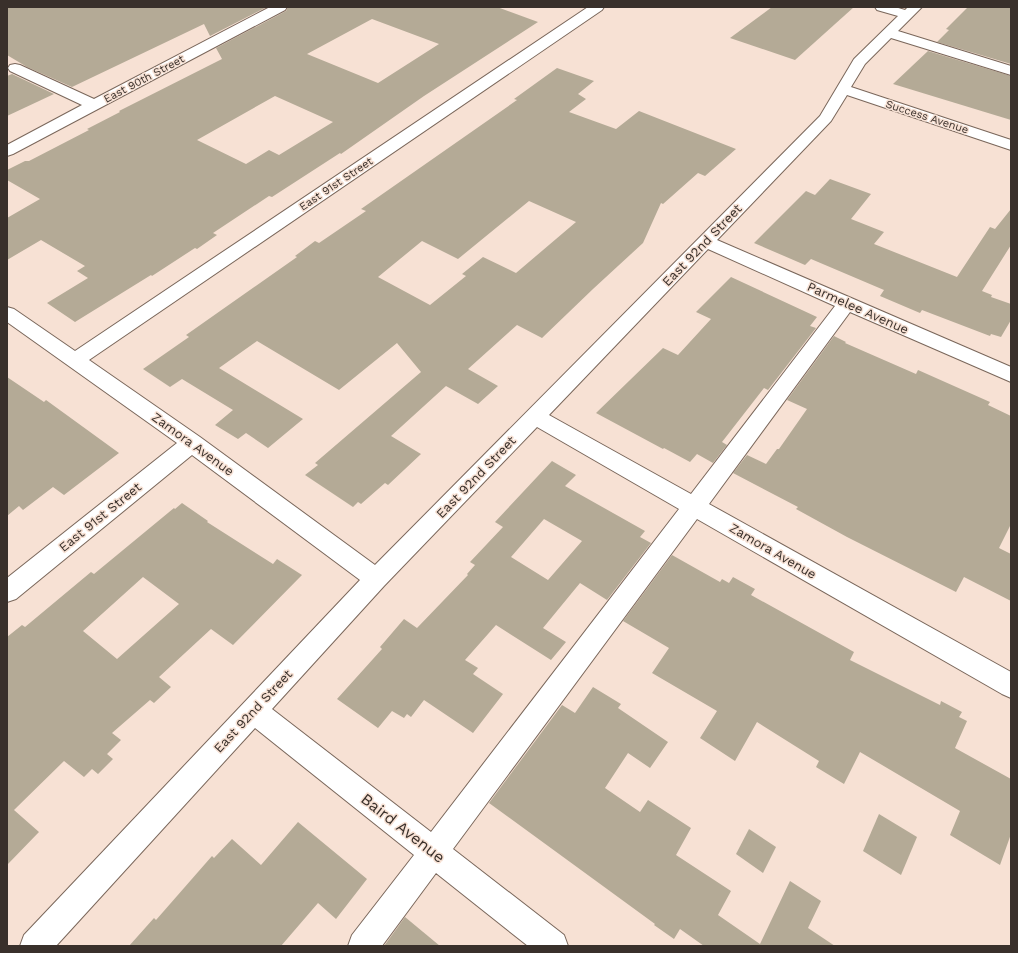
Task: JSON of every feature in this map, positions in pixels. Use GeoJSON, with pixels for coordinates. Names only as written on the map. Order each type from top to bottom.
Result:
{"type":"FeatureCollection","features":[{"type":"Feature","properties":{"kind":"street","name":"East 90th Street"},"geometry":{"type":"LineString","coordinates":[[7,151],[280,7]]}},
{"type":"Feature","properties":{"kind":"street","name":"East 91st Street"},"geometry":{"type":"LineString","coordinates":[[75,360],[597,7]]}},
{"type":"Feature","properties":{"kind":"street"},"geometry":{"type":"LineString","coordinates":[[882,7],[911,11]]}},
{"type":"Feature","properties":{"kind":"street","name":"East 92nd Street"},"geometry":{"type":"LineString","coordinates":[[35,946],[376,580],[826,118],[859,62],[911,11]]}},
{"type":"Feature","properties":{"kind":"street"},"geometry":{"type":"LineString","coordinates":[[886,35],[945,56]]}},
{"type":"Feature","properties":{"kind":"street"},"geometry":{"type":"LineString","coordinates":[[886,35],[1011,71]]}},
{"type":"Feature","properties":{"kind":"street"},"geometry":{"type":"LineString","coordinates":[[15,68],[94,105]]}},
{"type":"Feature","properties":{"kind":"street","name":"Success Avenue"},"geometry":{"type":"LineString","coordinates":[[842,89],[1011,145]]}},
{"type":"Feature","properties":{"kind":"street","name":"Parmelee Avenue"},"geometry":{"type":"LineString","coordinates":[[706,242],[1011,375]]}},
{"type":"Feature","properties":{"kind":"street"},"geometry":{"type":"LineString","coordinates":[[362,946],[847,303]]}},
{"type":"Feature","properties":{"kind":"street","name":"Zamora Avenue"},"geometry":{"type":"LineString","coordinates":[[7,313],[192,443],[376,580]]}},
{"type":"Feature","properties":{"kind":"street","name":"Zamora Avenue"},"geometry":{"type":"LineString","coordinates":[[535,416],[1011,686]]}},
{"type":"Feature","properties":{"kind":"street","name":"East 91st Street"},"geometry":{"type":"LineString","coordinates":[[7,592],[192,443]]}},
{"type":"Feature","properties":{"kind":"street","name":"Baird Avenue"},"geometry":{"type":"LineString","coordinates":[[254,711],[553,946]]}},
{"type":"Feature","properties":{"kind":"building"},"geometry":{"type":"Polygon","coordinates":[[[7,7],[267,7],[210,36],[204,24],[72,87],[27,67],[7,55],[7,7]]]}},
{"type":"Feature","properties":{"kind":"building"},"geometry":{"type":"Polygon","coordinates":[[[288,7],[497,7],[538,22],[424,96],[341,154],[340,153],[272,197],[269,196],[213,233],[217,235],[197,249],[195,248],[152,276],[151,275],[75,322],[47,303],[88,278],[77,271],[85,266],[41,240],[7,260],[7,218],[40,199],[7,180],[7,170],[25,161],[29,161],[89,130],[87,129],[120,112],[119,111],[222,59],[216,48],[286,11],[288,7]],[[372,19],[307,54],[378,83],[439,44],[372,19]],[[275,96],[197,140],[246,164],[269,150],[279,155],[333,122],[275,96]]]}},
{"type":"Feature","properties":{"kind":"building"},"geometry":{"type":"Polygon","coordinates":[[[772,7],[854,7],[795,60],[730,38],[772,7]]]}},
{"type":"Feature","properties":{"kind":"building"},"geometry":{"type":"Polygon","coordinates":[[[968,7],[1011,7],[1011,64],[937,42],[949,30],[946,29],[968,7]]]}},
{"type":"Feature","properties":{"kind":"building"},"geometry":{"type":"Polygon","coordinates":[[[928,51],[1011,76],[1011,120],[893,84],[928,51]]]}},
{"type":"Feature","properties":{"kind":"building"},"geometry":{"type":"Polygon","coordinates":[[[557,68],[594,81],[578,94],[586,99],[569,112],[616,129],[639,111],[736,149],[705,176],[698,173],[663,204],[661,203],[643,243],[542,338],[517,325],[468,369],[498,386],[478,404],[446,386],[391,436],[421,454],[388,485],[385,483],[361,504],[358,502],[353,507],[305,475],[318,465],[315,463],[421,372],[397,343],[339,390],[257,341],[219,368],[303,419],[268,448],[246,433],[238,439],[215,425],[233,410],[182,379],[170,387],[143,369],[189,337],[186,335],[297,257],[295,256],[315,241],[319,243],[366,211],[361,209],[517,100],[514,99],[557,68]],[[529,201],[458,259],[422,241],[378,277],[430,305],[466,276],[462,274],[483,257],[516,273],[576,222],[529,201]]]}},
{"type":"Feature","properties":{"kind":"building"},"geometry":{"type":"Polygon","coordinates":[[[12,74],[54,94],[7,116],[7,76],[12,74]]]}},
{"type":"Feature","properties":{"kind":"building"},"geometry":{"type":"Polygon","coordinates":[[[830,179],[871,194],[851,219],[884,232],[874,244],[957,277],[990,227],[995,229],[1011,209],[1011,245],[982,291],[992,295],[991,297],[1011,304],[1011,320],[1001,337],[991,334],[990,336],[922,310],[920,313],[880,296],[884,290],[811,259],[805,265],[754,243],[806,191],[815,195],[830,179]]]}},
{"type":"Feature","properties":{"kind":"building"},"geometry":{"type":"Polygon","coordinates":[[[731,277],[817,317],[810,326],[816,328],[768,390],[764,388],[722,442],[727,445],[713,463],[697,454],[690,462],[596,413],[663,348],[678,355],[711,319],[696,312],[731,277]]]}},
{"type":"Feature","properties":{"kind":"building"},"geometry":{"type":"Polygon","coordinates":[[[834,336],[846,342],[845,343],[916,374],[918,370],[990,402],[988,405],[1011,416],[1011,524],[999,548],[1011,554],[1011,601],[964,577],[956,592],[847,537],[796,509],[798,507],[733,473],[747,455],[766,464],[777,449],[779,449],[807,409],[787,400],[834,336]]]}},
{"type":"Feature","properties":{"kind":"building"},"geometry":{"type":"Polygon","coordinates":[[[7,377],[44,402],[46,400],[119,453],[64,495],[53,487],[23,510],[19,506],[7,516],[7,377]]]}},
{"type":"Feature","properties":{"kind":"building"},"geometry":{"type":"Polygon","coordinates":[[[552,461],[576,475],[565,486],[645,531],[640,537],[651,543],[607,600],[580,583],[543,628],[566,642],[551,660],[496,625],[465,660],[478,668],[473,674],[503,694],[473,733],[424,700],[411,717],[407,714],[404,718],[392,711],[378,728],[337,699],[382,649],[380,647],[404,619],[417,628],[468,575],[467,574],[475,565],[470,562],[503,527],[495,522],[552,461]],[[544,519],[511,557],[548,580],[582,541],[544,519]]]}},
{"type":"Feature","properties":{"kind":"building"},"geometry":{"type":"Polygon","coordinates":[[[182,503],[208,521],[207,522],[273,564],[277,559],[302,575],[233,645],[211,629],[159,677],[171,687],[154,703],[150,700],[112,733],[121,740],[107,754],[113,759],[98,774],[92,769],[84,777],[64,761],[14,810],[39,832],[7,865],[7,637],[22,625],[25,627],[91,572],[94,574],[174,508],[175,509],[182,503]],[[143,577],[83,631],[117,659],[179,604],[143,577]]]}},
{"type":"Feature","properties":{"kind":"building"},"geometry":{"type":"Polygon","coordinates":[[[672,555],[720,582],[722,579],[729,583],[733,577],[755,589],[751,595],[854,652],[850,660],[940,705],[941,701],[962,712],[959,717],[967,721],[955,748],[1011,779],[1011,834],[1000,865],[950,835],[960,811],[860,752],[844,784],[816,767],[819,761],[757,722],[735,761],[700,738],[717,711],[652,673],[669,648],[623,621],[672,555]]]}},
{"type":"Feature","properties":{"kind":"building"},"geometry":{"type":"Polygon","coordinates":[[[593,687],[621,704],[618,708],[668,742],[650,768],[628,753],[605,788],[640,812],[648,800],[691,828],[676,855],[731,891],[718,915],[760,944],[790,881],[821,901],[808,928],[835,946],[704,946],[680,929],[674,939],[489,803],[562,705],[575,713],[593,687]]]}},
{"type":"Feature","properties":{"kind":"building"},"geometry":{"type":"Polygon","coordinates":[[[879,814],[917,837],[901,875],[863,851],[879,814]]]}},
{"type":"Feature","properties":{"kind":"building"},"geometry":{"type":"Polygon","coordinates":[[[298,822],[367,879],[336,919],[318,903],[281,946],[129,946],[154,918],[156,920],[212,856],[214,858],[232,839],[261,865],[298,822]]]}},
{"type":"Feature","properties":{"kind":"building"},"geometry":{"type":"Polygon","coordinates":[[[749,829],[776,847],[763,873],[736,854],[749,829]]]}},
{"type":"Feature","properties":{"kind":"building"},"geometry":{"type":"Polygon","coordinates":[[[405,917],[440,946],[384,946],[405,917]]]}}]}
